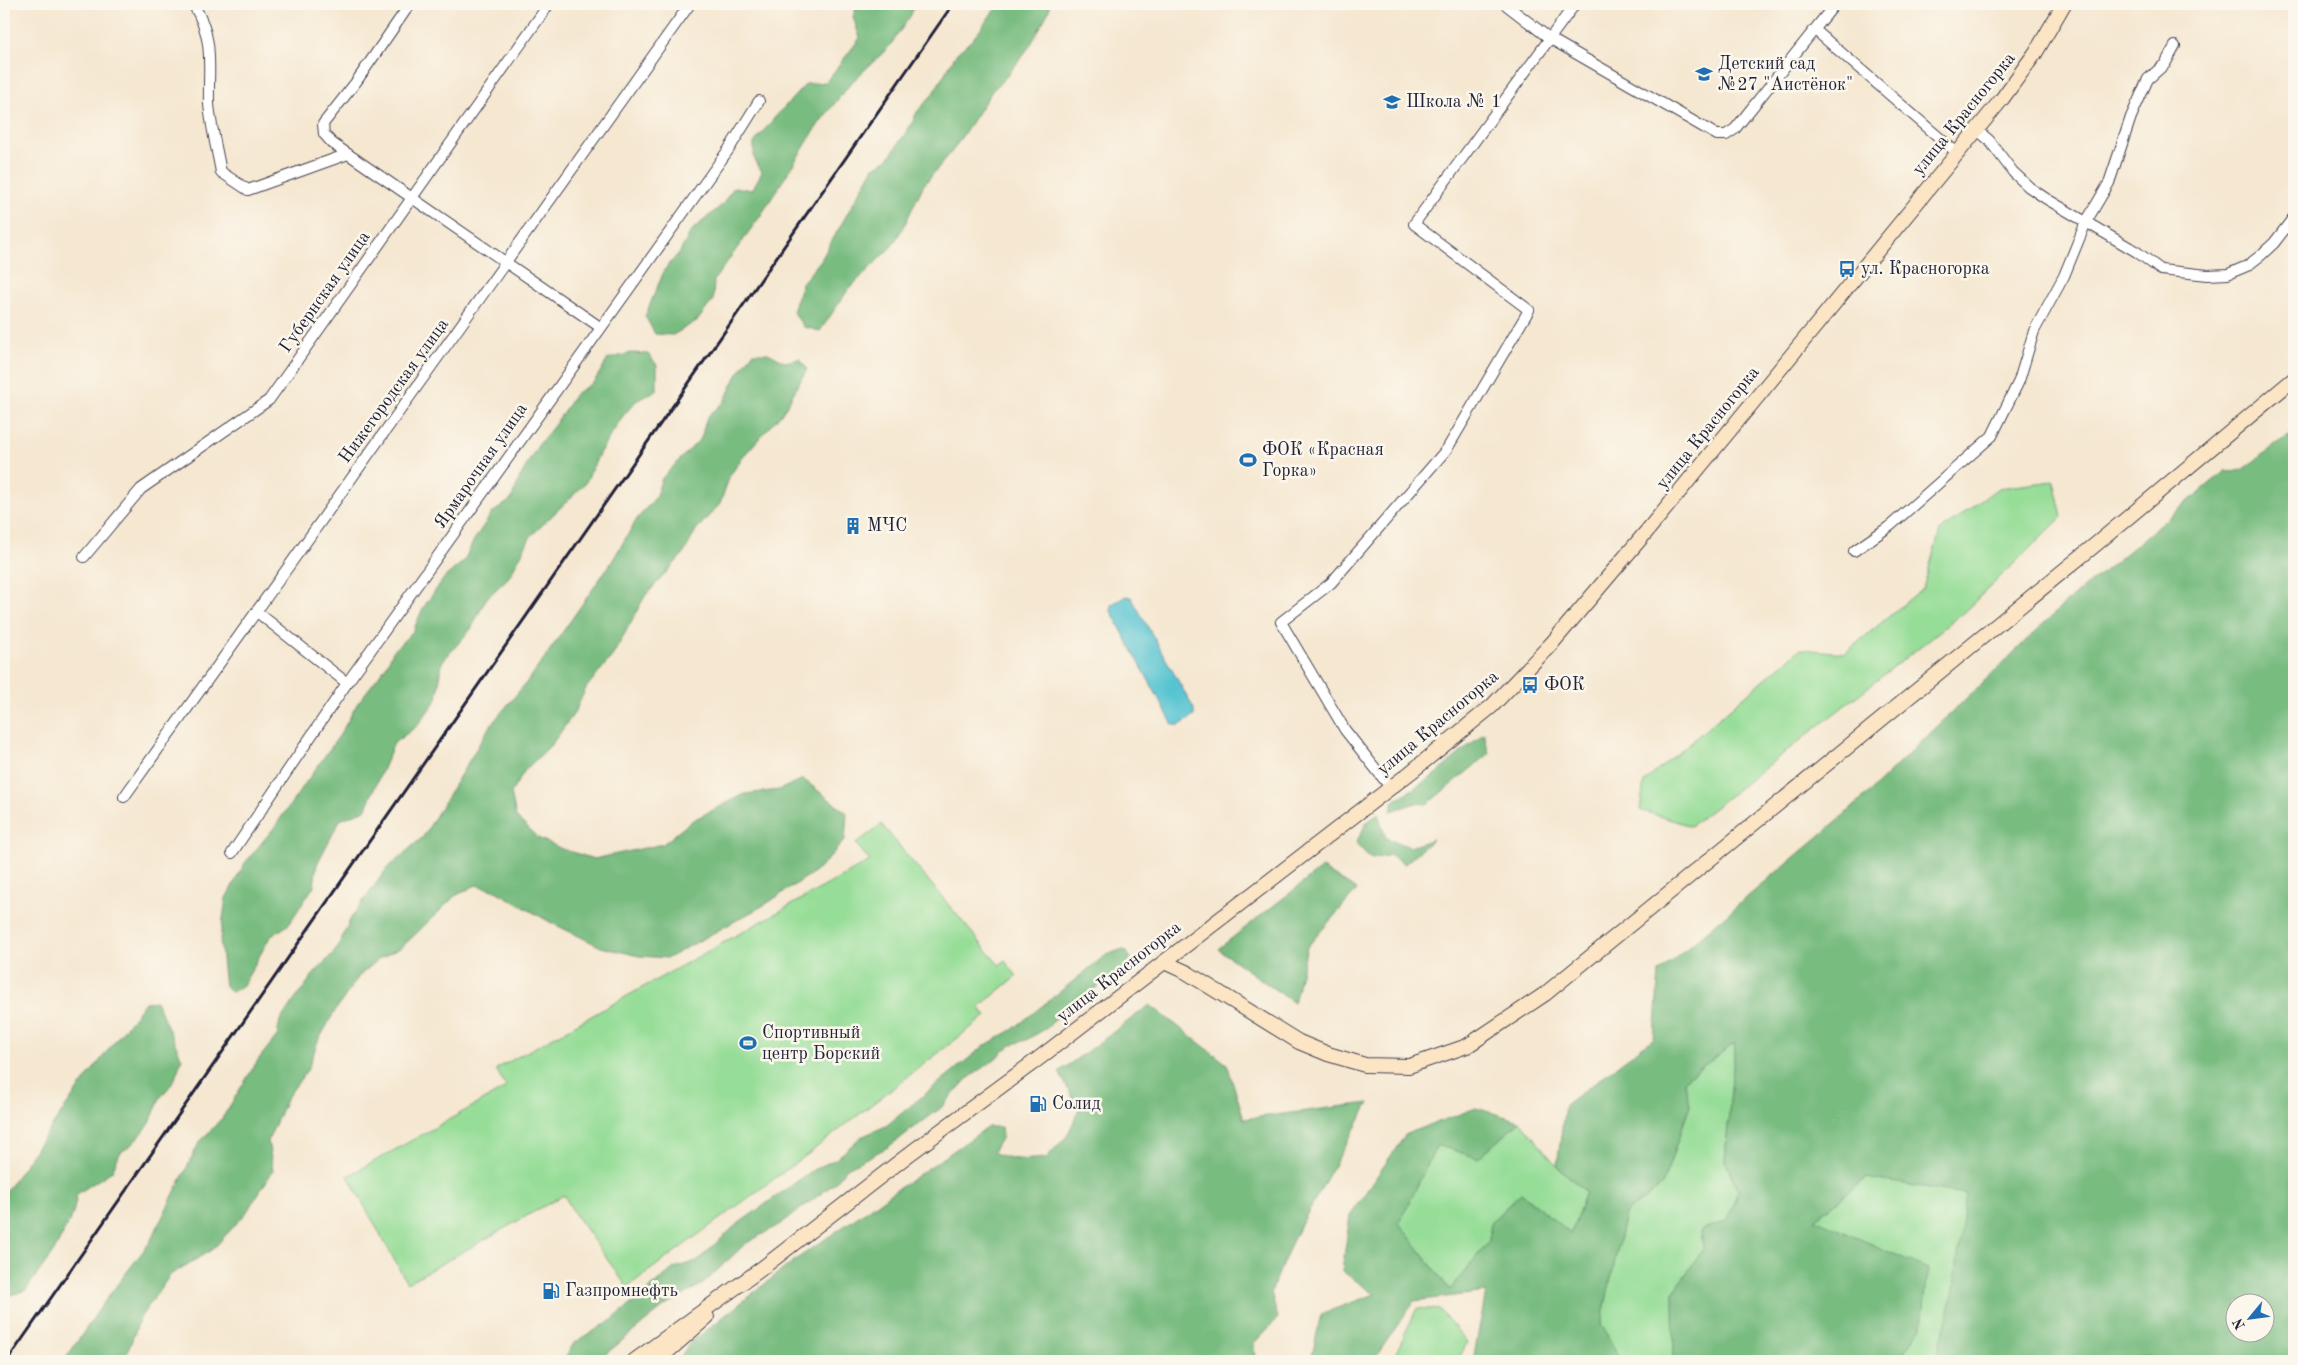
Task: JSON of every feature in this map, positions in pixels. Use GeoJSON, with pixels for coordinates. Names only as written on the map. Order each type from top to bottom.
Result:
{"type":"FeatureCollection","features":[{"type":"Feature","properties":{"kind":"main road","name":"улица Красногорка"},"geometry":{"type":"LineString","coordinates":[[762,1269],[1164,962],[1492,706],[1546,649],[1653,524],[2021,75],[2049,32],[2064,4]]}},
{"type":"Feature","properties":{"kind":"main road"},"geometry":{"type":"LineString","coordinates":[[1164,962],[1186,972],[1299,1042],[1328,1054],[1365,1065],[1408,1066],[1467,1046],[1545,994],[2095,545],[2294,379]]}},
{"type":"Feature","properties":{"kind":"main road"},"geometry":{"type":"LineString","coordinates":[[634,1361],[762,1269]]}},
{"type":"Feature","properties":{"kind":"main road"},"geometry":{"type":"LineString","coordinates":[[657,1361],[762,1269]]}},
{"type":"Feature","properties":{"kind":"street"},"geometry":{"type":"LineString","coordinates":[[194,4],[203,20],[208,40],[210,104],[221,172],[248,190],[348,154]]}},
{"type":"Feature","properties":{"kind":"street"},"geometry":{"type":"LineString","coordinates":[[410,4],[356,82],[323,124],[324,134],[332,144],[412,197],[505,264],[600,327]]}},
{"type":"Feature","properties":{"kind":"street","name":"Губернская улица"},"geometry":{"type":"LineString","coordinates":[[84,557],[141,489],[269,400],[549,4]]}},
{"type":"Feature","properties":{"kind":"street","name":"Нижегородская улица"},"geometry":{"type":"LineString","coordinates":[[124,797],[690,4]]}},
{"type":"Feature","properties":{"kind":"street"},"geometry":{"type":"LineString","coordinates":[[1504,4],[1549,38],[1717,136],[1726,135],[1735,129],[1835,4]]}},
{"type":"Feature","properties":{"kind":"street"},"geometry":{"type":"LineString","coordinates":[[1390,787],[1344,730],[1281,622],[1331,583],[1447,449],[1529,310],[1414,224],[1575,4]]}},
{"type":"Feature","properties":{"kind":"street"},"geometry":{"type":"LineString","coordinates":[[1815,30],[1957,153]]}},
{"type":"Feature","properties":{"kind":"street"},"geometry":{"type":"LineString","coordinates":[[1854,551],[1890,526],[1992,436],[2020,382],[2034,331],[2064,276],[2086,222],[2109,183],[2131,117],[2148,79],[2165,64],[2175,46]]}},
{"type":"Feature","properties":{"kind":"street","name":"Ярмарочная улица"},"geometry":{"type":"LineString","coordinates":[[232,853],[346,683],[729,149],[759,101]]}},
{"type":"Feature","properties":{"kind":"street"},"geometry":{"type":"LineString","coordinates":[[1976,130],[1988,140],[2013,172],[2029,187],[2137,252],[2161,270],[2208,276],[2228,274],[2247,266],[2274,243],[2294,217]]}},
{"type":"Feature","properties":{"kind":"street"},"geometry":{"type":"LineString","coordinates":[[257,612],[346,683]]}},
{"type":"Feature","properties":{"kind":"green space"},"geometry":{"type":"Polygon","coordinates":[[[857,4],[915,4],[911,15],[889,47],[851,83],[820,122],[761,215],[714,280],[713,300],[698,320],[673,335],[655,334],[645,316],[665,269],[680,252],[691,231],[722,205],[734,187],[752,190],[762,172],[754,158],[754,143],[806,84],[826,82],[860,38],[853,17],[857,4]]]}},
{"type":"Feature","properties":{"kind":"green space"},"geometry":{"type":"Polygon","coordinates":[[[999,4],[1050,4],[1049,11],[1030,46],[1007,76],[992,91],[953,150],[923,186],[903,228],[892,246],[848,290],[820,331],[804,327],[793,312],[802,283],[821,260],[874,167],[888,159],[911,125],[917,112],[932,95],[957,53],[972,40],[999,4]]]}},
{"type":"Feature","properties":{"kind":"green space"},"geometry":{"type":"Polygon","coordinates":[[[631,353],[648,354],[657,365],[657,390],[636,401],[623,416],[600,452],[585,484],[531,536],[509,577],[486,599],[471,629],[442,662],[437,699],[417,726],[394,743],[365,810],[340,820],[317,864],[314,886],[288,925],[270,937],[242,987],[232,992],[225,987],[220,939],[226,898],[245,863],[273,829],[341,733],[357,704],[385,668],[394,650],[413,631],[423,608],[445,577],[464,561],[474,540],[492,513],[511,500],[520,477],[537,447],[575,394],[594,382],[608,359],[631,353]]]}},
{"type":"Feature","properties":{"kind":"green space"},"geometry":{"type":"Polygon","coordinates":[[[753,353],[768,353],[785,362],[800,359],[807,369],[783,412],[747,452],[730,475],[720,504],[696,530],[684,553],[645,596],[613,655],[586,688],[575,712],[552,744],[525,770],[511,793],[516,817],[538,838],[562,849],[594,859],[663,844],[693,820],[745,794],[779,790],[803,779],[847,813],[845,840],[819,869],[766,904],[668,958],[639,956],[601,947],[550,922],[494,890],[476,885],[455,896],[402,947],[379,959],[359,976],[335,1011],[318,1041],[308,1069],[286,1099],[268,1141],[273,1171],[246,1213],[213,1249],[170,1275],[140,1318],[128,1351],[118,1361],[64,1361],[107,1298],[150,1242],[199,1143],[223,1117],[258,1060],[277,1036],[280,1020],[313,975],[337,949],[351,918],[388,867],[423,837],[490,726],[531,677],[611,563],[637,519],[655,498],[662,478],[701,438],[707,417],[724,402],[737,375],[753,353]]]}},
{"type":"Feature","properties":{"kind":"green space"},"geometry":{"type":"Polygon","coordinates":[[[2294,433],[2294,1361],[2152,1361],[2149,1357],[2127,1361],[1936,1361],[1953,1295],[1966,1194],[1866,1178],[1815,1219],[1928,1269],[1922,1327],[1897,1361],[1674,1361],[1673,1293],[1703,1249],[1701,1230],[1728,1220],[1738,1190],[1725,1160],[1735,1043],[1684,1080],[1690,1105],[1662,1185],[1625,1214],[1601,1324],[1619,1357],[1625,1361],[1473,1361],[1486,1292],[1414,1301],[1373,1361],[1311,1361],[1321,1314],[1375,1294],[1342,1271],[1350,1215],[1406,1134],[1476,1108],[1520,1121],[1478,1158],[1437,1145],[1399,1223],[1450,1290],[1489,1241],[1491,1222],[1521,1193],[1571,1234],[1586,1192],[1557,1166],[1565,1105],[1654,1038],[1659,972],[1858,803],[2062,606],[2225,471],[2243,470],[2277,443],[2294,433]]]}},
{"type":"Feature","properties":{"kind":"green space"},"geometry":{"type":"Polygon","coordinates":[[[2054,481],[2062,517],[1964,612],[1691,826],[1640,810],[1644,782],[1800,649],[1845,653],[1923,588],[1940,531],[1998,488],[2054,481]]]}},
{"type":"Feature","properties":{"kind":"green space"},"geometry":{"type":"Polygon","coordinates":[[[1484,733],[1489,754],[1427,804],[1416,803],[1391,811],[1394,801],[1432,777],[1484,733]]]}},
{"type":"Feature","properties":{"kind":"green space"},"geometry":{"type":"Polygon","coordinates":[[[1378,814],[1386,838],[1410,847],[1433,839],[1405,864],[1391,855],[1371,859],[1356,843],[1367,822],[1378,814]]]}},
{"type":"Feature","properties":{"kind":"green space","name":"Спортивный центр Борский"},"geometry":{"type":"Polygon","coordinates":[[[881,824],[999,965],[1005,961],[1017,976],[979,1007],[986,1016],[808,1154],[627,1287],[576,1216],[564,1195],[407,1283],[348,1176],[502,1090],[506,1087],[496,1069],[870,861],[856,844],[881,824]]]}},
{"type":"Feature","properties":{"kind":"green space"},"geometry":{"type":"Polygon","coordinates":[[[1322,868],[1357,890],[1307,947],[1294,1003],[1218,949],[1322,868]]]}},
{"type":"Feature","properties":{"kind":"green space"},"geometry":{"type":"Polygon","coordinates":[[[1123,949],[1131,958],[1122,970],[1064,1009],[1047,1028],[1026,1040],[1011,1045],[966,1080],[941,1108],[888,1147],[847,1168],[835,1183],[782,1223],[745,1244],[703,1284],[665,1306],[597,1361],[563,1361],[574,1343],[612,1320],[674,1268],[697,1261],[735,1226],[813,1170],[836,1159],[861,1137],[886,1126],[984,1046],[1012,1030],[1106,955],[1123,949]]]}},
{"type":"Feature","properties":{"kind":"green space"},"geometry":{"type":"Polygon","coordinates":[[[156,1001],[182,1059],[174,1081],[160,1098],[149,1125],[130,1146],[120,1153],[112,1171],[77,1194],[73,1214],[54,1251],[26,1290],[6,1297],[4,1314],[4,1194],[79,1088],[145,1002],[156,1001]]]}},
{"type":"Feature","properties":{"kind":"green space"},"geometry":{"type":"Polygon","coordinates":[[[1150,1005],[1227,1064],[1244,1119],[1369,1103],[1293,1239],[1271,1292],[1278,1318],[1254,1343],[1255,1361],[678,1361],[689,1344],[795,1260],[988,1127],[1001,1127],[1002,1137],[993,1152],[1019,1159],[1046,1158],[1067,1136],[1079,1110],[1059,1072],[1150,1005]]]}},
{"type":"Feature","properties":{"kind":"green space"},"geometry":{"type":"Polygon","coordinates":[[[1735,1043],[1725,1160],[1738,1190],[1728,1220],[1701,1230],[1703,1249],[1673,1293],[1674,1361],[1625,1361],[1619,1357],[1601,1324],[1625,1214],[1662,1185],[1690,1106],[1684,1080],[1735,1043]]]}},
{"type":"Feature","properties":{"kind":"green space"},"geometry":{"type":"Polygon","coordinates":[[[1520,1121],[1557,1166],[1586,1192],[1571,1234],[1521,1193],[1491,1222],[1489,1241],[1450,1290],[1398,1223],[1437,1145],[1478,1158],[1520,1121]]]}},
{"type":"Feature","properties":{"kind":"green space"},"geometry":{"type":"Polygon","coordinates":[[[1866,1178],[1967,1194],[1953,1295],[1936,1361],[1897,1361],[1922,1327],[1814,1219],[1866,1178]]]}},
{"type":"Feature","properties":{"kind":"green space"},"geometry":{"type":"Polygon","coordinates":[[[1417,1308],[1440,1310],[1467,1342],[1458,1361],[1392,1361],[1417,1308]]]}},
{"type":"Feature","properties":{"kind":"water"},"geometry":{"type":"Polygon","coordinates":[[[1126,596],[1131,597],[1194,709],[1194,716],[1180,725],[1173,725],[1111,611],[1111,605],[1126,596]]]}},
{"type":"Feature","properties":{"kind":"railway"},"geometry":{"type":"LineString","coordinates":[[7,1361],[953,4]]}},
{"type":"Feature","properties":{"kind":"place","name":"Детский сад №27 \"Аистёнок\""},"geometry":{"type":"Point","coordinates":[1704,74]}},
{"type":"Feature","properties":{"kind":"place","name":"Школа № 1"},"geometry":{"type":"Point","coordinates":[1392,102]}},
{"type":"Feature","properties":{"kind":"place","name":"ул. Красногорка"},"geometry":{"type":"Point","coordinates":[1847,269]}},
{"type":"Feature","properties":{"kind":"place","name":"ФОК «Красная Горка»"},"geometry":{"type":"Point","coordinates":[1248,460]}},
{"type":"Feature","properties":{"kind":"place","name":"МЧС"},"geometry":{"type":"Point","coordinates":[853,526]}},
{"type":"Feature","properties":{"kind":"place","name":"ФОК"},"geometry":{"type":"Point","coordinates":[1530,685]}},
{"type":"Feature","properties":{"kind":"place","name":"Спортивный центр Борский"},"geometry":{"type":"Point","coordinates":[748,1043]}},
{"type":"Feature","properties":{"kind":"place","name":"Солид"},"geometry":{"type":"Point","coordinates":[1038,1104]}},
{"type":"Feature","properties":{"kind":"place","name":"Газпромнефть"},"geometry":{"type":"Point","coordinates":[551,1291]}}]}
